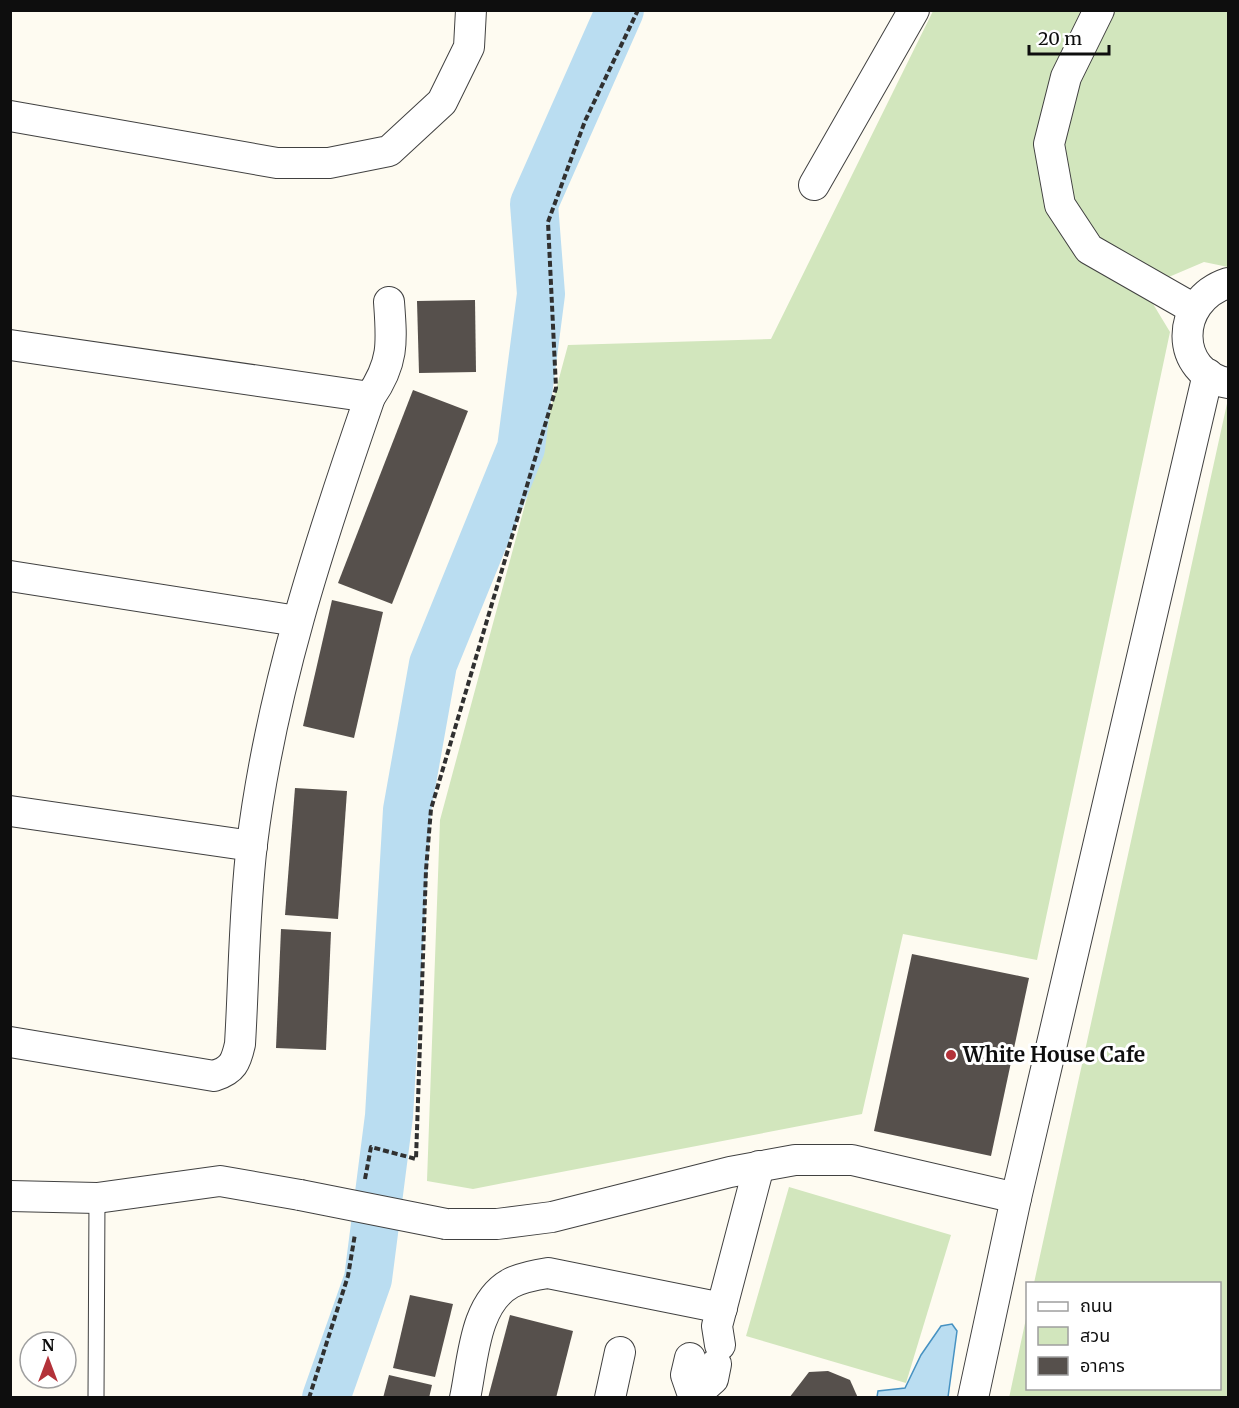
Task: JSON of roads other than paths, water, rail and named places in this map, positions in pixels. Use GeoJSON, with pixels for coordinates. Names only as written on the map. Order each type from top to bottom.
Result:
{"type":"FeatureCollection","features":[{"type":"Feature","properties":{"kind":"street"},"geometry":{"type":"LineString","coordinates":[[10,117],[277,162],[329,163],[389,151],[442,102],[469,47],[471,10]]}},
{"type":"Feature","properties":{"kind":"street"},"geometry":{"type":"LineString","coordinates":[[814,185],[914,10]]}},
{"type":"Feature","properties":{"kind":"street"},"geometry":{"type":"LineString","coordinates":[[1099,10],[1066,78],[1049,144],[1060,205],[1089,249],[1194,309]]}},
{"type":"Feature","properties":{"kind":"street"},"geometry":{"type":"LineString","coordinates":[[973,1398],[1016,1198],[1218,378],[1191,351],[1188,322],[1203,296],[1228,283]]}},
{"type":"Feature","properties":{"kind":"street"},"geometry":{"type":"LineString","coordinates":[[10,1042],[214,1076],[228,1072],[236,1062],[240,1044],[252,846],[277,698],[325,528],[370,397],[383,378],[390,359],[389,302]]}},
{"type":"Feature","properties":{"kind":"street"},"geometry":{"type":"LineString","coordinates":[[10,345],[370,397]]}},
{"type":"Feature","properties":{"kind":"street"},"geometry":{"type":"LineString","coordinates":[[10,576],[297,621]]}},
{"type":"Feature","properties":{"kind":"street"},"geometry":{"type":"LineString","coordinates":[[10,811],[252,846]]}},
{"type":"Feature","properties":{"kind":"street"},"geometry":{"type":"LineString","coordinates":[[10,1196],[97,1198],[220,1181],[446,1224],[496,1224],[552,1217],[759,1166],[795,1160],[852,1160],[1016,1198]]}},
{"type":"Feature","properties":{"kind":"street"},"geometry":{"type":"LineString","coordinates":[[694,1396],[713,1379],[710,1340],[759,1166]]}},
{"type":"Feature","properties":{"kind":"street"},"geometry":{"type":"LineString","coordinates":[[465,1398],[482,1317],[494,1298],[509,1284],[525,1277],[548,1273],[710,1340]]}},
{"type":"Feature","properties":{"kind":"street"},"geometry":{"type":"LineString","coordinates":[[610,1398],[620,1352]]}},
{"type":"Feature","properties":{"kind":"lane"},"geometry":{"type":"LineString","coordinates":[[96,1398],[97,1198]]}},
{"type":"Feature","properties":{"kind":"water"},"geometry":{"type":"Polygon","coordinates":[[[952,1324],[957,1331],[948,1397],[877,1397],[878,1391],[905,1388],[921,1355],[941,1326],[952,1324]]]}},
{"type":"Feature","properties":{"kind":"waterway"},"geometry":{"type":"LineString","coordinates":[[326,1398],[368,1279],[389,1116],[407,810],[433,664],[521,448],[541,294],[534,204],[620,10]]}},
{"type":"Feature","properties":{"kind":"place","name":"White House Cafe"},"geometry":{"type":"Point","coordinates":[951,1055]}}]}
